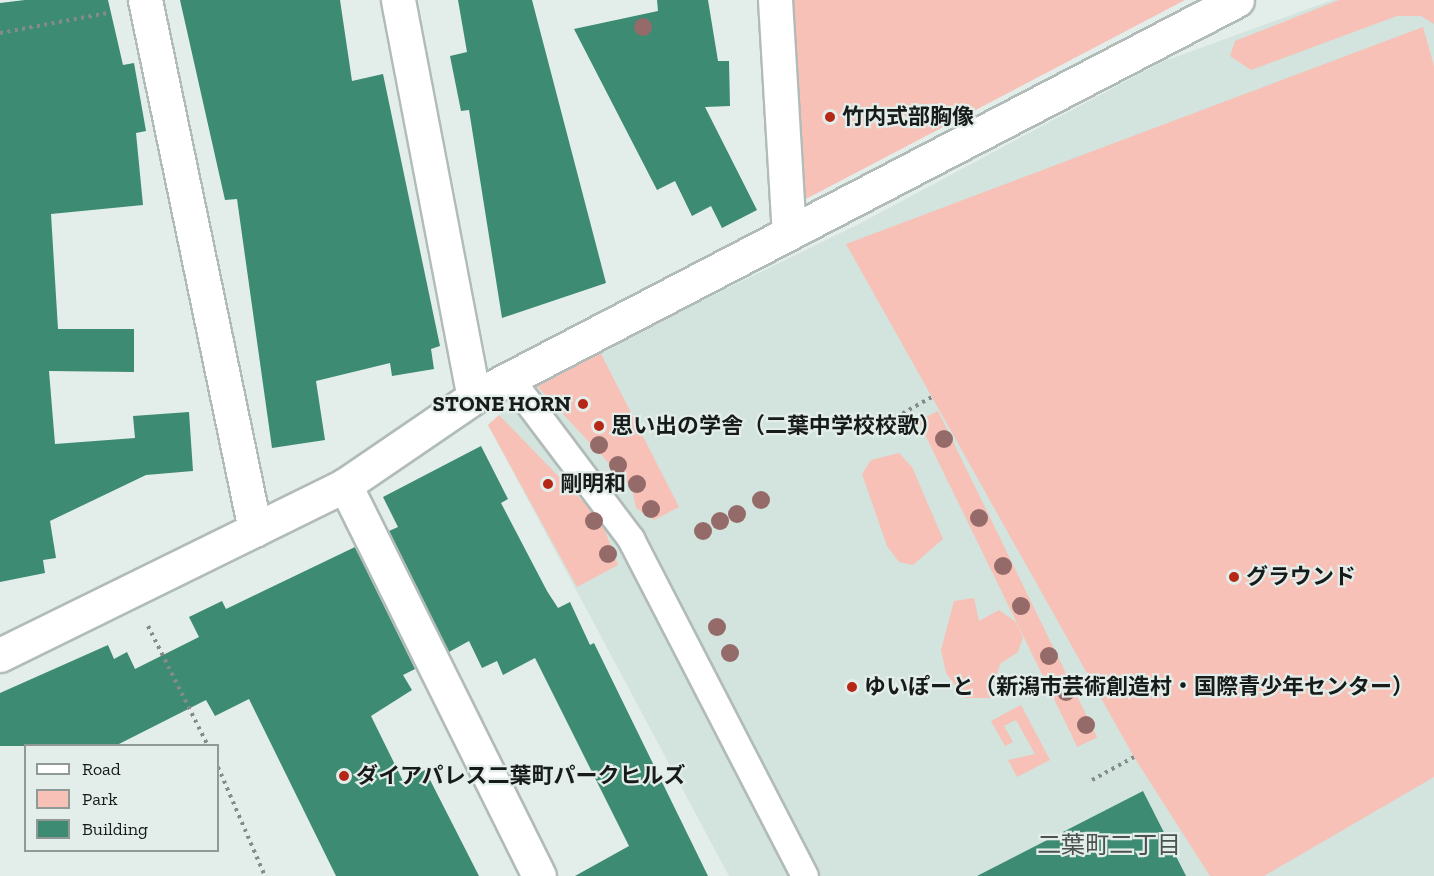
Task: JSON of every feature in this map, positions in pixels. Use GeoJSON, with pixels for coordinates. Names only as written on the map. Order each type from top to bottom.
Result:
{"type":"FeatureCollection","features":[{"type":"Feature","properties":{"kind":"street"},"geometry":{"type":"LineString","coordinates":[[398,0],[474,396]]}},
{"type":"Feature","properties":{"kind":"street"},"geometry":{"type":"LineString","coordinates":[[775,0],[789,233]]}},
{"type":"Feature","properties":{"kind":"street"},"geometry":{"type":"LineString","coordinates":[[0,655],[132,593],[345,485],[474,396],[1237,0]]}},
{"type":"Feature","properties":{"kind":"street"},"geometry":{"type":"LineString","coordinates":[[145,3],[255,530]]}},
{"type":"Feature","properties":{"kind":"street"},"geometry":{"type":"LineString","coordinates":[[345,485],[533,874]]}},
{"type":"Feature","properties":{"kind":"lane"},"geometry":{"type":"LineString","coordinates":[[509,377],[631,539],[805,876]]}},
{"type":"Feature","properties":{"kind":"path"},"geometry":{"type":"LineString","coordinates":[[0,33],[145,3]]}},
{"type":"Feature","properties":{"kind":"path"},"geometry":{"type":"LineString","coordinates":[[896,417],[932,397]]}},
{"type":"Feature","properties":{"kind":"path"},"geometry":{"type":"LineString","coordinates":[[132,593],[207,744]]}},
{"type":"Feature","properties":{"kind":"path"},"geometry":{"type":"LineString","coordinates":[[1092,780],[1134,757]]}},
{"type":"Feature","properties":{"kind":"path"},"geometry":{"type":"LineString","coordinates":[[219,769],[265,876]]}},
{"type":"Feature","properties":{"kind":"shaded area","name":"ゆいぽーと（新潟市芸術創造村・国際青少年センター）"},"geometry":{"type":"Polygon","coordinates":[[[1333,0],[1434,0],[1434,876],[729,876],[488,425],[534,383],[861,223],[1162,62],[1333,0]]]}},
{"type":"Feature","properties":{"kind":"green space"},"geometry":{"type":"Polygon","coordinates":[[[765,0],[1185,0],[802,201],[765,0]]]}},
{"type":"Feature","properties":{"kind":"green space"},"geometry":{"type":"Polygon","coordinates":[[[1339,0],[1434,0],[1434,24],[1421,16],[1397,16],[1251,70],[1230,56],[1235,41],[1339,0]]]}},
{"type":"Feature","properties":{"kind":"green space","name":"グラウンド"},"geometry":{"type":"Polygon","coordinates":[[[1423,27],[1434,66],[1434,777],[1264,876],[1210,876],[1134,757],[846,244],[1423,27]]]}},
{"type":"Feature","properties":{"kind":"green space"},"geometry":{"type":"Polygon","coordinates":[[[599,350],[679,507],[654,520],[636,508],[632,488],[534,383],[599,350]]]}},
{"type":"Feature","properties":{"kind":"green space"},"geometry":{"type":"Polygon","coordinates":[[[938,411],[1097,737],[1077,747],[918,421],[938,411]]]}},
{"type":"Feature","properties":{"kind":"green space"},"geometry":{"type":"Polygon","coordinates":[[[499,415],[601,520],[618,565],[577,587],[488,425],[499,415]]]}},
{"type":"Feature","properties":{"kind":"green space"},"geometry":{"type":"Polygon","coordinates":[[[899,453],[912,467],[943,539],[913,565],[899,562],[887,546],[862,474],[871,460],[899,453]]]}},
{"type":"Feature","properties":{"kind":"green space"},"geometry":{"type":"Polygon","coordinates":[[[974,598],[979,621],[999,610],[1016,622],[1023,637],[1018,652],[1000,664],[990,698],[965,698],[946,673],[941,650],[954,601],[974,598]]]}},
{"type":"Feature","properties":{"kind":"green space"},"geometry":{"type":"Polygon","coordinates":[[[1021,705],[1050,760],[1017,777],[1008,760],[1035,754],[1016,720],[1004,726],[1013,742],[1005,746],[991,721],[1021,705]]]}},
{"type":"Feature","properties":{"kind":"building"},"geometry":{"type":"Polygon","coordinates":[[[25,0],[108,0],[123,65],[134,63],[146,131],[136,133],[143,205],[51,214],[58,329],[134,329],[134,372],[49,371],[55,444],[135,438],[133,416],[189,412],[193,471],[146,475],[50,521],[56,558],[43,560],[45,573],[0,582],[0,3],[25,0]]]}},
{"type":"Feature","properties":{"kind":"building"},"geometry":{"type":"Polygon","coordinates":[[[180,0],[340,0],[352,81],[383,74],[440,346],[431,349],[434,369],[392,376],[390,363],[316,381],[325,440],[272,448],[237,199],[225,200],[180,0]]]}},
{"type":"Feature","properties":{"kind":"building"},"geometry":{"type":"Polygon","coordinates":[[[458,0],[532,0],[606,283],[502,318],[469,110],[461,111],[450,56],[467,52],[458,0]]]}},
{"type":"Feature","properties":{"kind":"building"},"geometry":{"type":"Polygon","coordinates":[[[657,0],[708,0],[718,61],[729,61],[730,106],[705,107],[757,210],[722,228],[711,206],[692,216],[675,181],[657,190],[574,29],[658,11],[657,0]]]}},
{"type":"Feature","properties":{"kind":"building"},"geometry":{"type":"Polygon","coordinates":[[[481,446],[508,499],[501,503],[547,591],[558,608],[570,602],[590,645],[594,643],[708,876],[575,876],[629,846],[535,658],[503,675],[497,661],[482,668],[469,641],[449,652],[389,531],[398,527],[383,497],[481,446]]]}},
{"type":"Feature","properties":{"kind":"building"},"geometry":{"type":"Polygon","coordinates":[[[355,547],[415,669],[403,675],[412,690],[371,716],[403,781],[425,770],[479,876],[336,876],[249,699],[215,716],[206,700],[119,744],[0,746],[0,693],[108,645],[114,659],[127,652],[135,669],[199,637],[189,617],[222,601],[226,609],[355,547]]]}},
{"type":"Feature","properties":{"kind":"building"},"geometry":{"type":"Polygon","coordinates":[[[1143,791],[1186,876],[977,876],[1143,791]]]}},
{"type":"Feature","properties":{"kind":"place","name":"竹内式部胸像"},"geometry":{"type":"Point","coordinates":[830,117]}},
{"type":"Feature","properties":{"kind":"place","name":"STONE HORN"},"geometry":{"type":"Point","coordinates":[583,404]}},
{"type":"Feature","properties":{"kind":"place","name":"思い出の学舎（二葉中学校校歌）"},"geometry":{"type":"Point","coordinates":[599,426]}},
{"type":"Feature","properties":{"kind":"place","name":"剛明和"},"geometry":{"type":"Point","coordinates":[548,484]}},
{"type":"Feature","properties":{"kind":"place","name":"グラウンド"},"geometry":{"type":"Point","coordinates":[1234,577]}},
{"type":"Feature","properties":{"kind":"place","name":"ゆいぽーと（新潟市芸術創造村・国際青少年センター）"},"geometry":{"type":"Point","coordinates":[852,687]}},
{"type":"Feature","properties":{"kind":"place","name":"ダイアパレス二葉町パークヒルズ"},"geometry":{"type":"Point","coordinates":[344,776]}},
{"type":"Feature","properties":{"kind":"district","name":"二葉町二丁目"},"geometry":{"type":"Point","coordinates":[1109,845]}}]}
